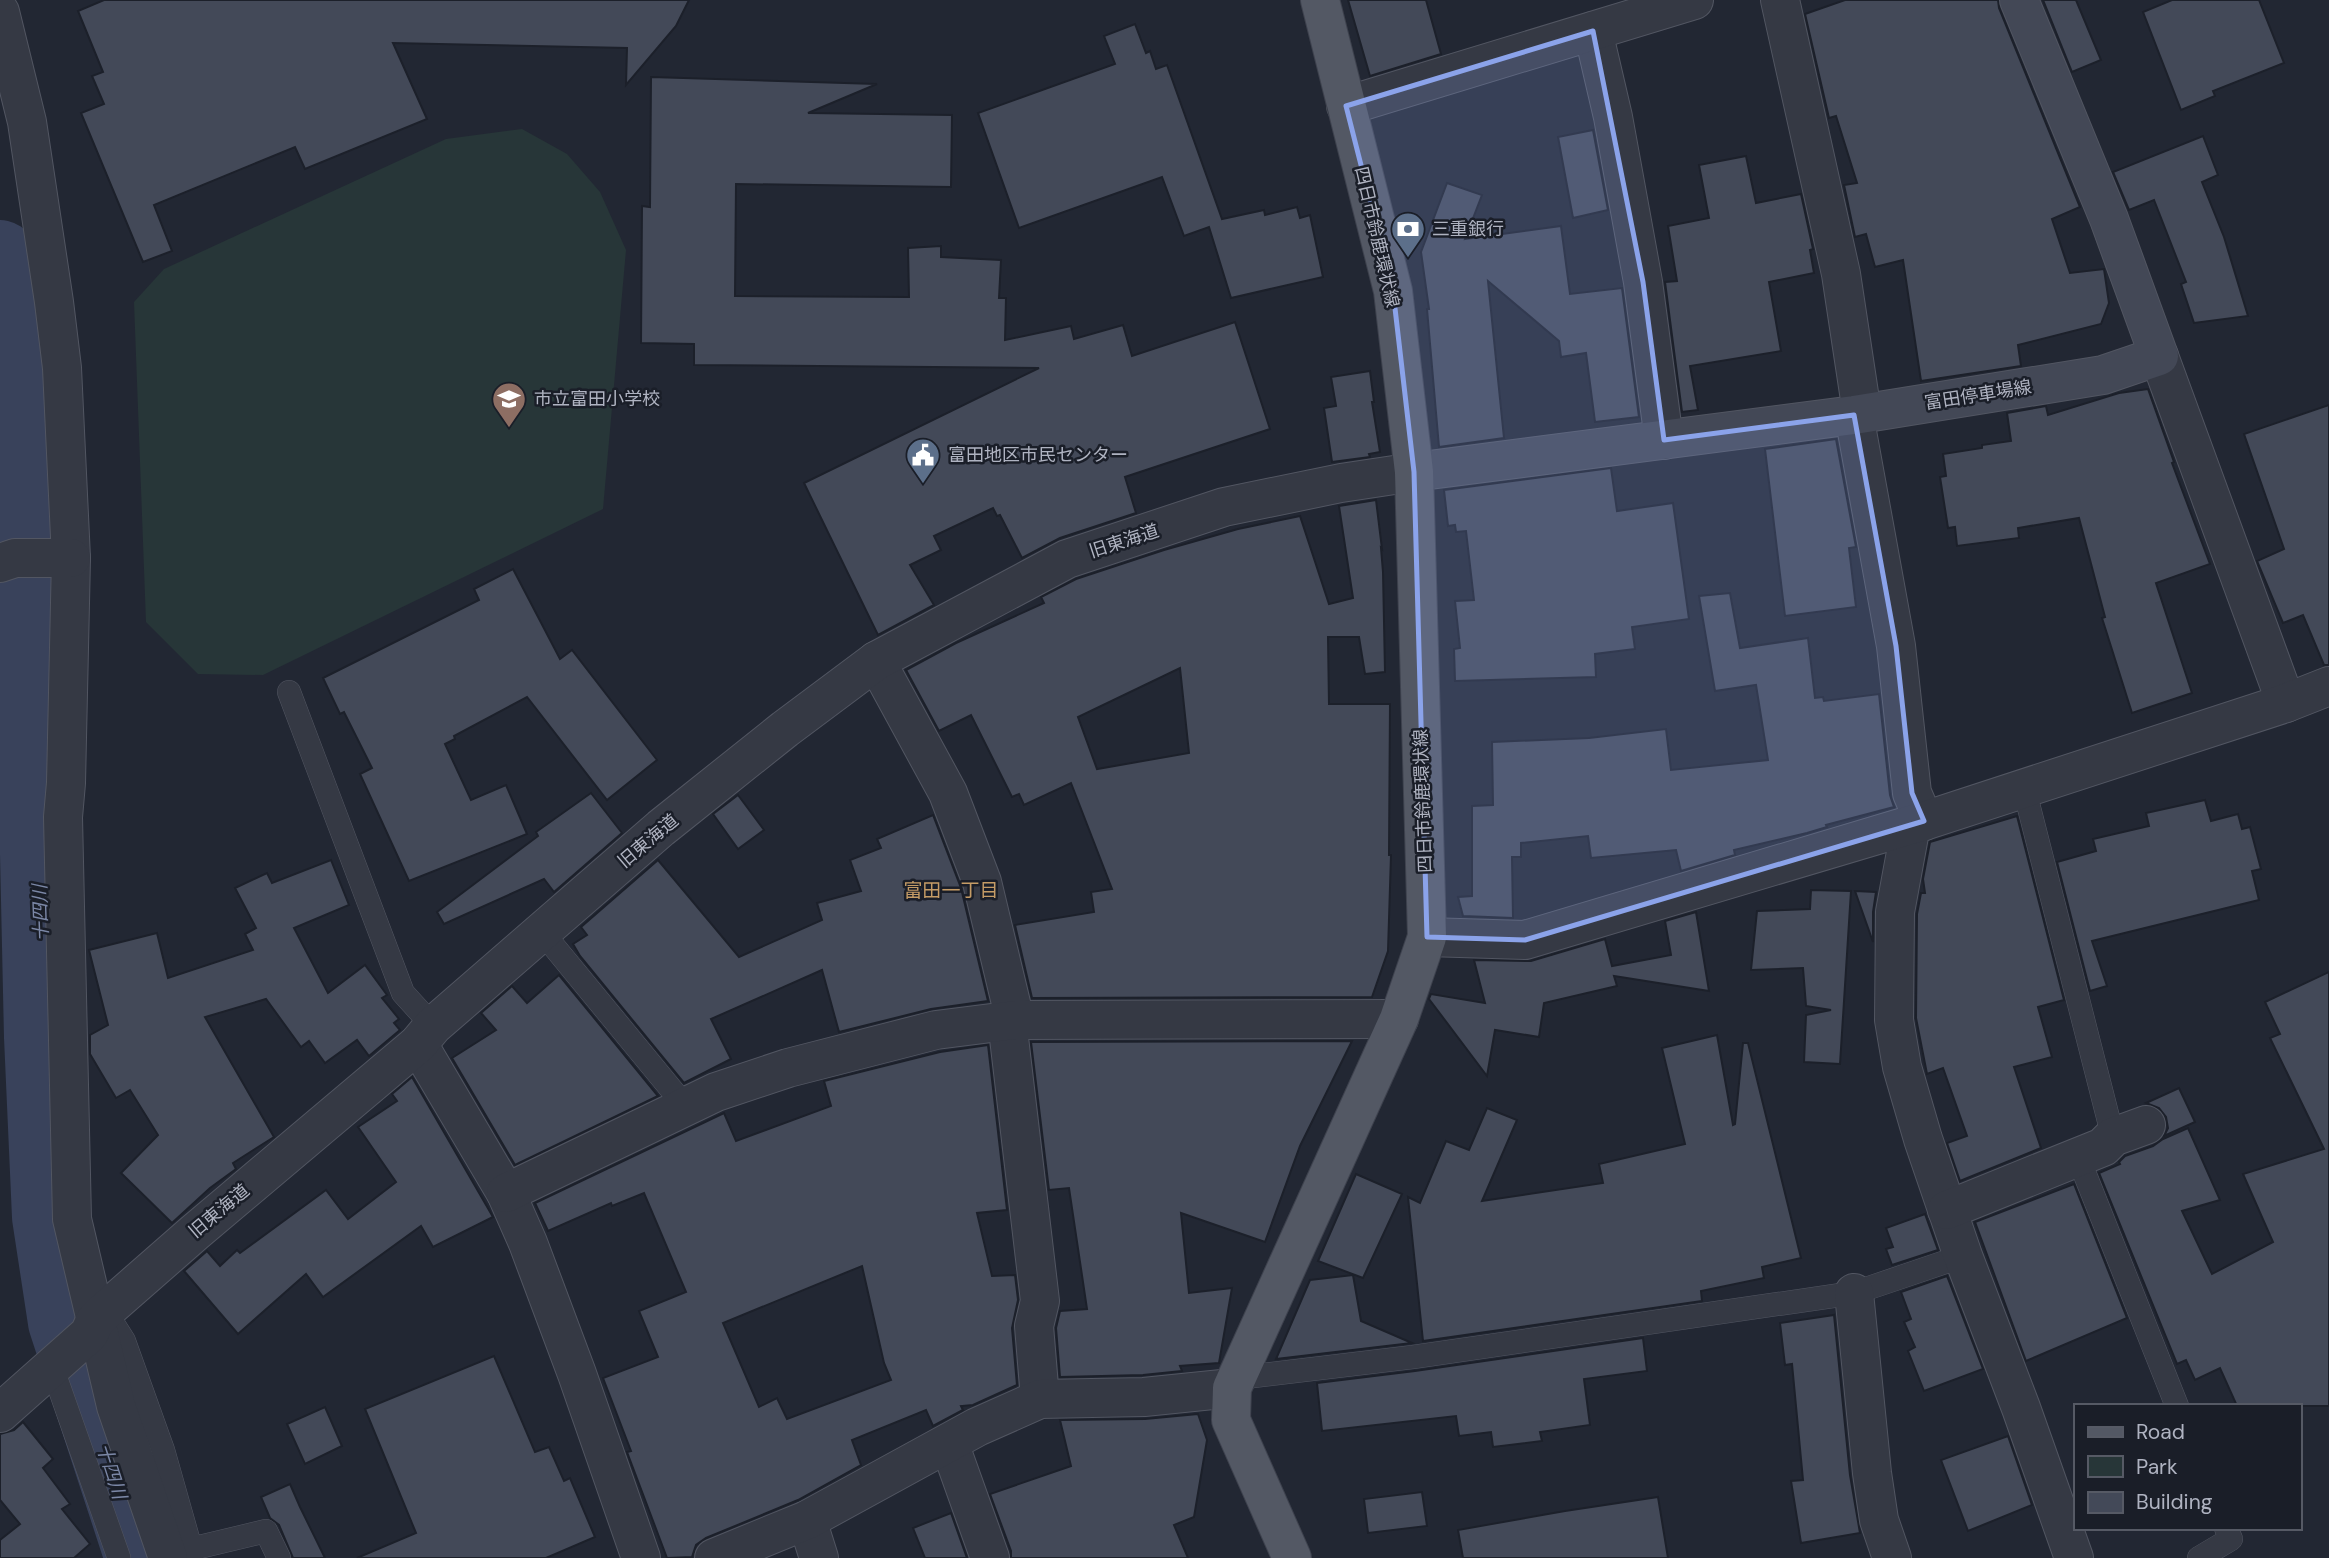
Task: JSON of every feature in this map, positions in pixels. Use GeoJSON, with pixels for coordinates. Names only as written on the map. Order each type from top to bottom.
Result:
{"type":"FeatureCollection","features":[{"type":"Feature","properties":{"kind":"main road","name":"四日市鈴鹿環状線"},"geometry":{"type":"LineString","coordinates":[[1292,1558],[1231,1420],[1235,1383],[1399,1019],[1427,937],[1415,472],[1393,291],[1320,0]]}},
{"type":"Feature","properties":{"kind":"main road"},"geometry":{"type":"LineString","coordinates":[[2019,0],[2109,219],[2159,356]]}},
{"type":"Feature","properties":{"kind":"main road","name":"富田停車場線"},"geometry":{"type":"LineString","coordinates":[[1415,472],[1858,414],[2103,375],[2159,356]]}},
{"type":"Feature","properties":{"kind":"street"},"geometry":{"type":"LineString","coordinates":[[1346,106],[1694,0]]}},
{"type":"Feature","properties":{"kind":"street"},"geometry":{"type":"LineString","coordinates":[[1780,0],[1841,274],[1858,414],[1896,646],[1917,823],[1895,912],[1894,1020],[1902,1067],[1963,1256],[2074,1558]]}},
{"type":"Feature","properties":{"kind":"street"},"geometry":{"type":"LineString","coordinates":[[0,12],[27,122],[62,368],[66,783],[62,817],[72,1219],[116,1406],[167,1558]]}},
{"type":"Feature","properties":{"kind":"street"},"geometry":{"type":"LineString","coordinates":[[1593,31],[1613,117],[1643,282],[1664,440]]}},
{"type":"Feature","properties":{"kind":"street"},"geometry":{"type":"LineString","coordinates":[[2159,356],[2286,703]]}},
{"type":"Feature","properties":{"kind":"street","name":"旧東海道"},"geometry":{"type":"LineString","coordinates":[[0,1413],[55,1366],[97,1322],[194,1233],[426,1035],[661,828],[785,729],[876,661],[1067,559],[1224,507],[1341,483],[1415,472]]}},
{"type":"Feature","properties":{"kind":"street"},"geometry":{"type":"LineString","coordinates":[[7,560],[62,558]]}},
{"type":"Feature","properties":{"kind":"street"},"geometry":{"type":"LineString","coordinates":[[876,661],[948,793],[982,882],[1011,1021],[1040,1301],[1034,1326],[1040,1398]]}},
{"type":"Feature","properties":{"kind":"street"},"geometry":{"type":"LineString","coordinates":[[1427,937],[1525,940],[1917,823],[2286,703],[2329,686]]}},
{"type":"Feature","properties":{"kind":"street"},"geometry":{"type":"LineString","coordinates":[[506,1193],[716,1092],[788,1068],[936,1030],[1011,1021],[1399,1019]]}},
{"type":"Feature","properties":{"kind":"street"},"geometry":{"type":"LineString","coordinates":[[426,1035],[506,1193],[528,1243],[641,1558]]}},
{"type":"Feature","properties":{"kind":"street"},"geometry":{"type":"LineString","coordinates":[[1947,1210],[2103,1147],[2130,1131]]}},
{"type":"Feature","properties":{"kind":"street"},"geometry":{"type":"LineString","coordinates":[[1854,1293],[1875,1497],[1879,1520],[1892,1558]]}},
{"type":"Feature","properties":{"kind":"street"},"geometry":{"type":"LineString","coordinates":[[714,1558],[807,1520],[976,1427],[1040,1398],[1144,1396],[1235,1383]]}},
{"type":"Feature","properties":{"kind":"street"},"geometry":{"type":"LineString","coordinates":[[949,1443],[990,1558]]}},
{"type":"Feature","properties":{"kind":"street"},"geometry":{"type":"LineString","coordinates":[[807,1520],[819,1558]]}},
{"type":"Feature","properties":{"kind":"lane"},"geometry":{"type":"LineString","coordinates":[[289,692],[403,993],[426,1035]]}},
{"type":"Feature","properties":{"kind":"lane"},"geometry":{"type":"LineString","coordinates":[[2024,788],[2130,1131]]}},
{"type":"Feature","properties":{"kind":"lane"},"geometry":{"type":"LineString","coordinates":[[542,932],[685,1105]]}},
{"type":"Feature","properties":{"kind":"lane"},"geometry":{"type":"LineString","coordinates":[[2078,1157],[2176,1404]]}},
{"type":"Feature","properties":{"kind":"lane"},"geometry":{"type":"LineString","coordinates":[[1235,1383],[1854,1293],[1963,1256]]}},
{"type":"Feature","properties":{"kind":"lane"},"geometry":{"type":"LineString","coordinates":[[97,1322],[124,1341],[163,1450],[191,1549],[266,1531],[279,1558]]}},
{"type":"Feature","properties":{"kind":"lane"},"geometry":{"type":"LineString","coordinates":[[55,1366],[119,1558]]}},
{"type":"Feature","properties":{"kind":"lane"},"geometry":{"type":"LineString","coordinates":[[2199,1558],[2231,1539],[2227,1530]]}},
{"type":"Feature","properties":{"kind":"highlighted area"},"geometry":{"type":"Polygon","coordinates":[[[1593,31],[1643,282],[1664,440],[1854,415],[1896,646],[1912,793],[1924,821],[1525,940],[1427,937],[1414,472],[1393,291],[1346,106],[1593,31]]]}},
{"type":"Feature","properties":{"kind":"green space"},"geometry":{"type":"Polygon","coordinates":[[[522,129],[567,154],[600,192],[626,250],[603,509],[263,675],[198,674],[146,622],[134,302],[164,269],[446,139],[522,129]]]}},
{"type":"Feature","properties":{"kind":"building"},"geometry":{"type":"Polygon","coordinates":[[[104,0],[689,0],[676,26],[626,85],[627,48],[393,43],[427,119],[305,169],[295,147],[154,205],[172,251],[143,262],[81,113],[104,104],[92,76],[103,72],[78,11],[104,0]]]}},
{"type":"Feature","properties":{"kind":"building"},"geometry":{"type":"Polygon","coordinates":[[[1348,0],[1426,0],[1441,54],[1370,76],[1348,0]]]}},
{"type":"Feature","properties":{"kind":"building"},"geometry":{"type":"Polygon","coordinates":[[[1845,0],[1998,0],[2080,207],[2052,219],[2070,273],[2104,269],[2109,303],[2101,324],[2018,345],[2021,366],[1921,381],[1903,260],[1875,267],[1866,234],[1855,237],[1844,185],[1857,183],[1836,116],[1829,118],[1805,14],[1845,0]]]}},
{"type":"Feature","properties":{"kind":"building"},"geometry":{"type":"Polygon","coordinates":[[[2043,0],[2076,0],[2101,60],[2072,72],[2043,0]]]}},
{"type":"Feature","properties":{"kind":"building"},"geometry":{"type":"Polygon","coordinates":[[[2172,0],[2259,0],[2284,63],[2213,91],[2215,96],[2181,110],[2143,12],[2172,0]]]}},
{"type":"Feature","properties":{"kind":"building"},"geometry":{"type":"Polygon","coordinates":[[[1135,24],[1146,53],[1150,51],[1156,69],[1167,65],[1222,219],[1264,210],[1265,215],[1297,207],[1300,218],[1310,215],[1323,277],[1231,298],[1209,227],[1184,236],[1162,177],[1019,228],[978,113],[1115,64],[1104,36],[1135,24]]]}},
{"type":"Feature","properties":{"kind":"building"},"geometry":{"type":"Polygon","coordinates":[[[651,77],[877,84],[808,113],[952,115],[951,187],[736,184],[735,296],[909,297],[908,248],[941,246],[941,257],[1001,260],[999,298],[1006,298],[1005,340],[1071,326],[1074,339],[1123,325],[1132,356],[1235,322],[1270,429],[1125,477],[1136,513],[1060,538],[1022,558],[1000,515],[997,516],[993,508],[934,536],[941,550],[910,565],[934,605],[878,635],[804,483],[1039,368],[694,365],[694,344],[641,343],[642,206],[650,207],[651,77]]]}},
{"type":"Feature","properties":{"kind":"building"},"geometry":{"type":"Polygon","coordinates":[[[1593,130],[1608,210],[1573,218],[1558,137],[1593,130]]]}},
{"type":"Feature","properties":{"kind":"building"},"geometry":{"type":"Polygon","coordinates":[[[2203,136],[2218,175],[2202,182],[2224,237],[2248,316],[2194,323],[2181,284],[2186,282],[2154,200],[2129,210],[2113,172],[2203,136]]]}},
{"type":"Feature","properties":{"kind":"building"},"geometry":{"type":"Polygon","coordinates":[[[1746,156],[1756,203],[1801,194],[1813,249],[1810,250],[1814,273],[1769,282],[1781,351],[1690,366],[1698,410],[1682,412],[1665,282],[1677,281],[1668,226],[1709,218],[1699,165],[1746,156]]]}},
{"type":"Feature","properties":{"kind":"building"},"geometry":{"type":"Polygon","coordinates":[[[1447,183],[1482,195],[1465,239],[1561,226],[1570,294],[1622,288],[1639,417],[1595,422],[1586,353],[1561,357],[1559,341],[1488,281],[1504,438],[1439,447],[1429,309],[1421,252],[1447,183]]]}},
{"type":"Feature","properties":{"kind":"building"},"geometry":{"type":"Polygon","coordinates":[[[1370,371],[1380,452],[1369,454],[1370,457],[1332,462],[1324,408],[1336,406],[1331,377],[1370,371]]]}},
{"type":"Feature","properties":{"kind":"building"},"geometry":{"type":"Polygon","coordinates":[[[2148,389],[2210,564],[2156,583],[2192,693],[2132,713],[2102,618],[2105,617],[2079,518],[2018,528],[2019,538],[1957,546],[1955,527],[1948,528],[1940,477],[1946,476],[1943,454],[2011,441],[2007,413],[2046,406],[2048,415],[2119,393],[2148,389]]]}},
{"type":"Feature","properties":{"kind":"building"},"geometry":{"type":"Polygon","coordinates":[[[2329,405],[2329,665],[2324,665],[2303,615],[2283,623],[2257,561],[2284,549],[2244,434],[2329,405]]]}},
{"type":"Feature","properties":{"kind":"building"},"geometry":{"type":"Polygon","coordinates":[[[1836,439],[1856,547],[1849,548],[1856,607],[1785,616],[1765,449],[1836,439]]]}},
{"type":"Feature","properties":{"kind":"building"},"geometry":{"type":"Polygon","coordinates":[[[1611,468],[1617,511],[1673,503],[1689,619],[1632,627],[1635,649],[1595,654],[1596,677],[1455,681],[1454,649],[1460,648],[1455,601],[1474,600],[1466,531],[1456,532],[1455,525],[1448,526],[1444,490],[1611,468]]]}},
{"type":"Feature","properties":{"kind":"building"},"geometry":{"type":"Polygon","coordinates":[[[1376,500],[1382,549],[1385,672],[1365,674],[1359,637],[1328,637],[1329,704],[1390,704],[1391,855],[1388,951],[1372,997],[1032,998],[1015,925],[1094,912],[1091,892],[1112,889],[1071,783],[1024,805],[1019,794],[1012,797],[971,715],[939,731],[906,670],[956,643],[1044,603],[1041,597],[1076,579],[1238,529],[1300,516],[1329,604],[1353,598],[1339,506],[1376,500]],[[1180,668],[1078,717],[1097,769],[1189,753],[1180,668]]]}},
{"type":"Feature","properties":{"kind":"building"},"geometry":{"type":"Polygon","coordinates":[[[513,569],[560,659],[572,650],[657,760],[607,800],[527,697],[454,736],[455,739],[445,744],[471,800],[506,785],[527,834],[409,881],[360,774],[372,768],[344,712],[340,714],[323,678],[479,600],[474,589],[513,569]]]}},
{"type":"Feature","properties":{"kind":"building"},"geometry":{"type":"Polygon","coordinates":[[[1730,593],[1740,648],[1808,638],[1815,698],[1823,697],[1824,701],[1879,694],[1890,795],[1894,807],[1826,825],[1827,827],[1807,833],[1734,850],[1735,855],[1681,871],[1676,850],[1591,858],[1588,836],[1521,843],[1521,857],[1512,857],[1513,918],[1463,916],[1458,897],[1472,896],[1472,806],[1493,805],[1492,742],[1589,738],[1666,729],[1671,770],[1768,760],[1756,685],[1715,691],[1699,596],[1730,593]]]}},
{"type":"Feature","properties":{"kind":"building"},"geometry":{"type":"Polygon","coordinates":[[[591,793],[622,833],[554,892],[544,879],[444,924],[437,912],[538,836],[536,832],[591,793]]]}},
{"type":"Feature","properties":{"kind":"building"},"geometry":{"type":"Polygon","coordinates":[[[738,795],[764,830],[738,849],[713,814],[738,795]]]}},
{"type":"Feature","properties":{"kind":"building"},"geometry":{"type":"Polygon","coordinates":[[[2205,800],[2211,821],[2238,814],[2242,829],[2250,827],[2261,869],[2252,871],[2259,900],[2092,941],[2107,986],[2090,991],[2057,862],[2096,851],[2093,839],[2149,826],[2146,813],[2205,800]]]}},
{"type":"Feature","properties":{"kind":"building"},"geometry":{"type":"Polygon","coordinates":[[[933,815],[961,888],[988,1001],[931,1009],[839,1032],[822,970],[711,1019],[731,1059],[684,1083],[573,944],[587,935],[581,927],[658,860],[739,957],[822,920],[817,903],[861,891],[850,860],[881,848],[877,839],[933,815]]]}},
{"type":"Feature","properties":{"kind":"building"},"geometry":{"type":"Polygon","coordinates":[[[2017,816],[2064,1000],[2038,1007],[2052,1057],[2014,1067],[2041,1148],[1960,1181],[1947,1143],[1967,1136],[1943,1068],[1927,1074],[1916,1018],[1917,914],[1921,893],[1925,893],[1923,879],[1930,842],[2017,816]]]}},
{"type":"Feature","properties":{"kind":"building"},"geometry":{"type":"Polygon","coordinates":[[[331,860],[349,905],[294,928],[328,993],[365,965],[387,995],[382,998],[399,1019],[394,1023],[400,1030],[369,1056],[357,1040],[325,1063],[309,1041],[301,1047],[266,999],[205,1017],[274,1137],[233,1163],[236,1169],[210,1188],[172,1223],[121,1173],[158,1135],[130,1090],[116,1098],[90,1054],[90,1035],[108,1025],[89,950],[157,933],[168,978],[253,950],[245,934],[256,928],[235,888],[267,873],[272,883],[331,860]]]}},
{"type":"Feature","properties":{"kind":"building"},"geometry":{"type":"Polygon","coordinates":[[[1811,890],[1851,891],[1840,1064],[1804,1062],[1806,1015],[1831,1010],[1806,1006],[1803,968],[1751,970],[1757,911],[1810,909],[1811,890]]]}},
{"type":"Feature","properties":{"kind":"building"},"geometry":{"type":"Polygon","coordinates":[[[1855,891],[1876,892],[1873,942],[1855,891]]]}},
{"type":"Feature","properties":{"kind":"building"},"geometry":{"type":"Polygon","coordinates":[[[1696,912],[1709,991],[1614,976],[1617,986],[1544,1003],[1539,1037],[1495,1030],[1487,1076],[1429,999],[1431,994],[1485,1003],[1474,960],[1531,961],[1605,939],[1612,966],[1671,955],[1665,921],[1696,912]]]}},
{"type":"Feature","properties":{"kind":"building"},"geometry":{"type":"Polygon","coordinates":[[[2329,972],[2329,1406],[2236,1404],[2220,1368],[2195,1380],[2186,1360],[2177,1364],[2099,1173],[2120,1164],[2125,1156],[2153,1146],[2188,1128],[2220,1200],[2182,1211],[2212,1274],[2273,1242],[2243,1174],[2324,1149],[2270,1038],[2280,1034],[2265,1002],[2329,972]]]}},
{"type":"Feature","properties":{"kind":"building"},"geometry":{"type":"Polygon","coordinates":[[[559,975],[658,1096],[515,1165],[452,1058],[496,1030],[481,1013],[512,986],[527,1003],[559,975]]]}},
{"type":"Feature","properties":{"kind":"building"},"geometry":{"type":"Polygon","coordinates":[[[1717,1035],[1733,1125],[1743,1043],[1748,1043],[1801,1258],[1762,1267],[1764,1278],[1701,1291],[1702,1301],[1423,1341],[1408,1197],[1420,1203],[1446,1141],[1469,1150],[1487,1108],[1517,1120],[1482,1201],[1603,1183],[1599,1164],[1685,1144],[1662,1048],[1717,1035]]]}},
{"type":"Feature","properties":{"kind":"building"},"geometry":{"type":"Polygon","coordinates":[[[1352,1041],[1300,1146],[1265,1242],[1181,1213],[1189,1293],[1232,1288],[1219,1363],[1180,1366],[1182,1371],[1143,1375],[1060,1377],[1056,1328],[1060,1311],[1087,1309],[1069,1188],[1049,1190],[1031,1042],[1352,1041]]]}},
{"type":"Feature","properties":{"kind":"building"},"geometry":{"type":"Polygon","coordinates":[[[988,1045],[1007,1210],[977,1213],[992,1276],[1015,1275],[1018,1300],[1012,1328],[1017,1385],[973,1405],[961,1406],[963,1410],[933,1426],[926,1410],[852,1440],[861,1465],[798,1500],[706,1538],[696,1545],[692,1557],[667,1558],[627,1452],[631,1451],[603,1378],[658,1357],[639,1311],[686,1292],[644,1193],[612,1206],[611,1203],[548,1231],[535,1203],[724,1113],[736,1141],[831,1106],[824,1081],[940,1052],[988,1045]],[[862,1266],[723,1323],[759,1407],[777,1398],[787,1419],[891,1380],[884,1363],[862,1266]]]}},
{"type":"Feature","properties":{"kind":"building"},"geometry":{"type":"Polygon","coordinates":[[[412,1077],[493,1217],[433,1247],[421,1226],[323,1297],[306,1274],[238,1334],[184,1271],[207,1251],[220,1266],[237,1250],[240,1253],[326,1190],[348,1219],[396,1182],[358,1127],[397,1101],[392,1094],[412,1077]]]}},
{"type":"Feature","properties":{"kind":"building"},"geometry":{"type":"Polygon","coordinates":[[[2179,1088],[2195,1122],[2164,1136],[2168,1128],[2166,1117],[2159,1108],[2146,1103],[2179,1088]]]}},
{"type":"Feature","properties":{"kind":"building"},"geometry":{"type":"Polygon","coordinates":[[[1356,1174],[1402,1194],[1363,1278],[1318,1261],[1356,1174]]]}},
{"type":"Feature","properties":{"kind":"building"},"geometry":{"type":"Polygon","coordinates":[[[2074,1184],[2127,1318],[2026,1361],[1975,1222],[2074,1184]]]}},
{"type":"Feature","properties":{"kind":"building"},"geometry":{"type":"Polygon","coordinates":[[[1925,1214],[1938,1250],[1892,1265],[1886,1249],[1893,1247],[1886,1228],[1925,1214]]]}},
{"type":"Feature","properties":{"kind":"building"},"geometry":{"type":"Polygon","coordinates":[[[1353,1275],[1361,1321],[1412,1343],[1276,1359],[1310,1280],[1353,1275]]]}},
{"type":"Feature","properties":{"kind":"building"},"geometry":{"type":"Polygon","coordinates":[[[1947,1276],[1983,1369],[1924,1391],[1908,1351],[1915,1347],[1904,1322],[1911,1319],[1901,1292],[1947,1276]]]}},
{"type":"Feature","properties":{"kind":"building"},"geometry":{"type":"Polygon","coordinates":[[[1834,1315],[1850,1475],[1860,1533],[1801,1543],[1791,1481],[1803,1480],[1792,1364],[1785,1365],[1780,1323],[1834,1315]]]}},
{"type":"Feature","properties":{"kind":"building"},"geometry":{"type":"Polygon","coordinates":[[[1643,1338],[1647,1371],[1584,1379],[1590,1425],[1540,1432],[1542,1441],[1493,1447],[1491,1432],[1459,1436],[1456,1416],[1322,1431],[1317,1383],[1643,1338]]]}},
{"type":"Feature","properties":{"kind":"building"},"geometry":{"type":"Polygon","coordinates":[[[494,1356],[535,1452],[549,1447],[564,1481],[570,1478],[595,1537],[546,1558],[357,1558],[416,1533],[365,1409],[494,1356]]]}},
{"type":"Feature","properties":{"kind":"building"},"geometry":{"type":"Polygon","coordinates":[[[325,1407],[342,1446],[305,1464],[287,1424],[325,1407]]]}},
{"type":"Feature","properties":{"kind":"building"},"geometry":{"type":"Polygon","coordinates":[[[1198,1414],[1207,1440],[1194,1517],[1174,1525],[1188,1558],[1011,1558],[1011,1551],[990,1494],[1071,1466],[1060,1420],[1145,1419],[1198,1414]]]}},
{"type":"Feature","properties":{"kind":"building"},"geometry":{"type":"Polygon","coordinates":[[[23,1422],[53,1459],[43,1468],[70,1504],[62,1509],[90,1544],[74,1558],[0,1558],[0,1540],[20,1524],[0,1500],[0,1434],[14,1430],[23,1422]]]}},
{"type":"Feature","properties":{"kind":"building"},"geometry":{"type":"Polygon","coordinates":[[[2008,1436],[2032,1505],[1968,1531],[1941,1460],[2008,1436]]]}},
{"type":"Feature","properties":{"kind":"building"},"geometry":{"type":"Polygon","coordinates":[[[290,1484],[325,1558],[293,1558],[279,1525],[270,1518],[261,1497],[290,1484]]]}},
{"type":"Feature","properties":{"kind":"building"},"geometry":{"type":"Polygon","coordinates":[[[1422,1492],[1427,1526],[1368,1533],[1364,1499],[1422,1492]]]}},
{"type":"Feature","properties":{"kind":"building"},"geometry":{"type":"Polygon","coordinates":[[[1658,1497],[1668,1558],[1463,1558],[1458,1530],[1658,1497]]]}},
{"type":"Feature","properties":{"kind":"building"},"geometry":{"type":"Polygon","coordinates":[[[951,1513],[967,1558],[925,1558],[913,1528],[951,1513]]]}},
{"type":"Feature","properties":{"kind":"waterway","name":"十四川"},"geometry":{"type":"LineString","coordinates":[[0,256],[14,338],[30,579],[40,1037],[48,1217],[64,1322],[141,1558]]}},
{"type":"Feature","properties":{"kind":"place","name":"三重銀行"},"geometry":{"type":"Point","coordinates":[1408,259]}},
{"type":"Feature","properties":{"kind":"place","name":"市立富田小学校"},"geometry":{"type":"Point","coordinates":[509,429]}},
{"type":"Feature","properties":{"kind":"place","name":"富田地区市民センター"},"geometry":{"type":"Point","coordinates":[923,485]}},
{"type":"Feature","properties":{"kind":"district","name":"富田一丁目"},"geometry":{"type":"Point","coordinates":[951,890]}}]}
